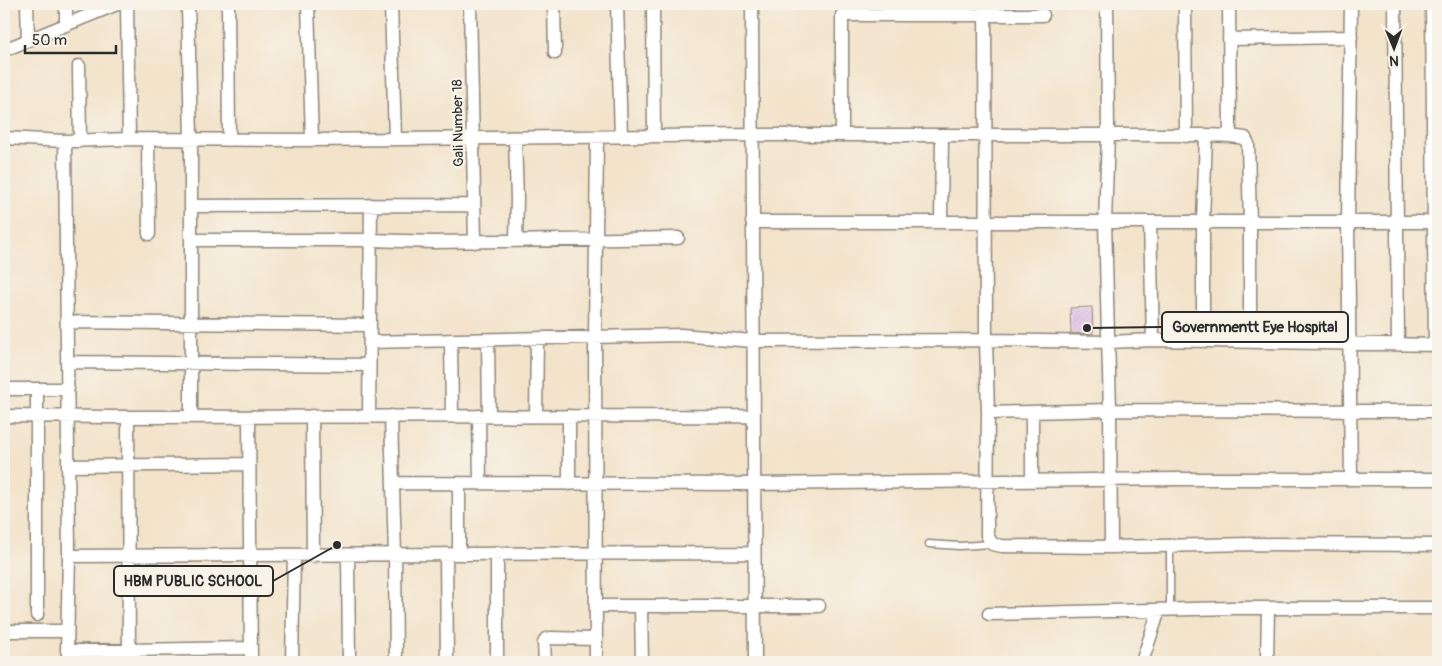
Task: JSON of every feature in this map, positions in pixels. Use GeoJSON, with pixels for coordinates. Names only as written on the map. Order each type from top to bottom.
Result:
{"type":"FeatureCollection","features":[{"type":"Feature","properties":{"kind":"street"},"geometry":{"type":"LineString","coordinates":[[27,4],[28,40]]}},
{"type":"Feature","properties":{"kind":"street"},"geometry":{"type":"LineString","coordinates":[[66,4],[66,25]]}},
{"type":"Feature","properties":{"kind":"street"},"geometry":{"type":"LineString","coordinates":[[127,4],[130,139]]}},
{"type":"Feature","properties":{"kind":"street"},"geometry":{"type":"LineString","coordinates":[[188,4],[191,206],[191,417]]}},
{"type":"Feature","properties":{"kind":"street"},"geometry":{"type":"LineString","coordinates":[[228,4],[230,140]]}},
{"type":"Feature","properties":{"kind":"street"},"geometry":{"type":"LineString","coordinates":[[308,4],[312,140]]}},
{"type":"Feature","properties":{"kind":"street"},"geometry":{"type":"LineString","coordinates":[[391,4],[395,139]]}},
{"type":"Feature","properties":{"kind":"street","name":"Gali Number 18"},"geometry":{"type":"LineString","coordinates":[[470,4],[475,242]]}},
{"type":"Feature","properties":{"kind":"street"},"geometry":{"type":"LineString","coordinates":[[554,4],[555,53]]}},
{"type":"Feature","properties":{"kind":"street"},"geometry":{"type":"LineString","coordinates":[[617,4],[621,136]]}},
{"type":"Feature","properties":{"kind":"street"},"geometry":{"type":"LineString","coordinates":[[653,4],[654,136]]}},
{"type":"Feature","properties":{"kind":"street"},"geometry":{"type":"LineString","coordinates":[[752,4],[752,341],[755,662]]}},
{"type":"Feature","properties":{"kind":"street"},"geometry":{"type":"LineString","coordinates":[[1107,4],[1108,136],[1106,222],[1111,547]]}},
{"type":"Feature","properties":{"kind":"street"},"geometry":{"type":"LineString","coordinates":[[1185,4],[1186,136]]}},
{"type":"Feature","properties":{"kind":"street"},"geometry":{"type":"LineString","coordinates":[[1229,4],[1230,136]]}},
{"type":"Feature","properties":{"kind":"street"},"geometry":{"type":"LineString","coordinates":[[1351,4],[1348,223],[1351,479]]}},
{"type":"Feature","properties":{"kind":"street"},"geometry":{"type":"LineString","coordinates":[[1395,4],[1398,344]]}},
{"type":"Feature","properties":{"kind":"street"},"geometry":{"type":"LineString","coordinates":[[370,342],[681,335],[752,341],[986,340],[1109,342],[1154,340],[1437,345],[1436,222],[1432,145],[1432,4]]}},
{"type":"Feature","properties":{"kind":"street"},"geometry":{"type":"LineString","coordinates":[[4,50],[111,5]]}},
{"type":"Feature","properties":{"kind":"street"},"geometry":{"type":"LineString","coordinates":[[842,135],[842,9],[985,10],[1043,15]]}},
{"type":"Feature","properties":{"kind":"street"},"geometry":{"type":"LineString","coordinates":[[985,10],[988,413],[986,481],[987,535],[992,544],[1002,546],[1111,547],[1251,544],[1438,545]]}},
{"type":"Feature","properties":{"kind":"street"},"geometry":{"type":"LineString","coordinates":[[1230,39],[1351,37]]}},
{"type":"Feature","properties":{"kind":"street"},"geometry":{"type":"LineString","coordinates":[[79,66],[80,141]]}},
{"type":"Feature","properties":{"kind":"street"},"geometry":{"type":"LineString","coordinates":[[942,135],[942,222]]}},
{"type":"Feature","properties":{"kind":"street"},"geometry":{"type":"LineString","coordinates":[[4,138],[80,141],[130,139],[312,140],[621,136],[942,135],[1230,136],[1246,138],[1248,144],[1250,223],[1250,342]]}},
{"type":"Feature","properties":{"kind":"street"},"geometry":{"type":"LineString","coordinates":[[1203,341],[1203,222],[1206,136]]}},
{"type":"Feature","properties":{"kind":"street"},"geometry":{"type":"LineString","coordinates":[[596,662],[595,336],[597,137]]}},
{"type":"Feature","properties":{"kind":"street"},"geometry":{"type":"LineString","coordinates":[[515,138],[516,241]]}},
{"type":"Feature","properties":{"kind":"street"},"geometry":{"type":"LineString","coordinates":[[148,139],[149,234]]}},
{"type":"Feature","properties":{"kind":"street"},"geometry":{"type":"LineString","coordinates":[[66,141],[69,556],[67,651],[129,656],[251,648]]}},
{"type":"Feature","properties":{"kind":"street"},"geometry":{"type":"LineString","coordinates":[[369,416],[371,205]]}},
{"type":"Feature","properties":{"kind":"street"},"geometry":{"type":"LineString","coordinates":[[191,206],[474,205]]}},
{"type":"Feature","properties":{"kind":"street"},"geometry":{"type":"LineString","coordinates":[[752,222],[1436,222]]}},
{"type":"Feature","properties":{"kind":"street"},"geometry":{"type":"LineString","coordinates":[[1150,222],[1154,340]]}},
{"type":"Feature","properties":{"kind":"street"},"geometry":{"type":"LineString","coordinates":[[191,240],[475,242],[678,238]]}},
{"type":"Feature","properties":{"kind":"street"},"geometry":{"type":"LineString","coordinates":[[67,322],[370,325]]}},
{"type":"Feature","properties":{"kind":"street"},"geometry":{"type":"LineString","coordinates":[[536,416],[537,338]]}},
{"type":"Feature","properties":{"kind":"street"},"geometry":{"type":"LineString","coordinates":[[452,340],[452,416]]}},
{"type":"Feature","properties":{"kind":"street"},"geometry":{"type":"LineString","coordinates":[[480,483],[488,340]]}},
{"type":"Feature","properties":{"kind":"street"},"geometry":{"type":"LineString","coordinates":[[68,362],[370,365]]}},
{"type":"Feature","properties":{"kind":"street"},"geometry":{"type":"LineString","coordinates":[[4,389],[68,389]]}},
{"type":"Feature","properties":{"kind":"street"},"geometry":{"type":"LineString","coordinates":[[37,389],[37,615]]}},
{"type":"Feature","properties":{"kind":"street"},"geometry":{"type":"LineString","coordinates":[[988,413],[1110,410],[1438,412]]}},
{"type":"Feature","properties":{"kind":"street"},"geometry":{"type":"LineString","coordinates":[[1032,412],[1032,481]]}},
{"type":"Feature","properties":{"kind":"street"},"geometry":{"type":"LineString","coordinates":[[4,416],[753,416]]}},
{"type":"Feature","properties":{"kind":"street"},"geometry":{"type":"LineString","coordinates":[[312,416],[313,556]]}},
{"type":"Feature","properties":{"kind":"street"},"geometry":{"type":"LineString","coordinates":[[391,416],[396,662]]}},
{"type":"Feature","properties":{"kind":"street"},"geometry":{"type":"LineString","coordinates":[[569,484],[570,416]]}},
{"type":"Feature","properties":{"kind":"street"},"geometry":{"type":"LineString","coordinates":[[128,417],[129,656]]}},
{"type":"Feature","properties":{"kind":"street"},"geometry":{"type":"LineString","coordinates":[[248,417],[251,662]]}},
{"type":"Feature","properties":{"kind":"street"},"geometry":{"type":"LineString","coordinates":[[68,466],[249,464]]}},
{"type":"Feature","properties":{"kind":"street"},"geometry":{"type":"LineString","coordinates":[[393,483],[754,484],[1111,480],[1438,480]]}},
{"type":"Feature","properties":{"kind":"street"},"geometry":{"type":"LineString","coordinates":[[459,483],[460,554]]}},
{"type":"Feature","properties":{"kind":"street"},"geometry":{"type":"LineString","coordinates":[[69,556],[348,556],[595,552],[754,553]]}},
{"type":"Feature","properties":{"kind":"street"},"geometry":{"type":"LineString","coordinates":[[446,554],[447,662]]}},
{"type":"Feature","properties":{"kind":"street"},"geometry":{"type":"LineString","coordinates":[[497,554],[498,662]]}},
{"type":"Feature","properties":{"kind":"street"},"geometry":{"type":"LineString","coordinates":[[292,662],[294,556]]}},
{"type":"Feature","properties":{"kind":"street"},"geometry":{"type":"LineString","coordinates":[[348,556],[349,662]]}},
{"type":"Feature","properties":{"kind":"street"},"geometry":{"type":"LineString","coordinates":[[596,606],[819,606]]}},
{"type":"Feature","properties":{"kind":"street"},"geometry":{"type":"LineString","coordinates":[[642,606],[642,662]]}},
{"type":"Feature","properties":{"kind":"street"},"geometry":{"type":"LineString","coordinates":[[1267,662],[1268,608]]}},
{"type":"Feature","properties":{"kind":"street"},"geometry":{"type":"LineString","coordinates":[[989,614],[1268,608],[1438,608]]}},
{"type":"Feature","properties":{"kind":"street"},"geometry":{"type":"LineString","coordinates":[[1142,662],[1164,610]]}},
{"type":"Feature","properties":{"kind":"street"},"geometry":{"type":"LineString","coordinates":[[4,631],[67,631]]}},
{"type":"Feature","properties":{"kind":"street"},"geometry":{"type":"LineString","coordinates":[[545,662],[544,643],[546,639],[596,639]]}},
{"type":"Feature","properties":{"kind":"lane"},"geometry":{"type":"LineString","coordinates":[[929,544],[960,546],[992,544]]}},
{"type":"Feature","properties":{"kind":"lane"},"geometry":{"type":"LineString","coordinates":[[1164,610],[1170,546]]}},
{"type":"Feature","properties":{"kind":"building"},"geometry":{"type":"Polygon","coordinates":[[[1092,307],[1093,334],[1071,333],[1070,308],[1092,307]]]}},
{"type":"Feature","properties":{"kind":"place","name":"Governmentt Eye Hospital"},"geometry":{"type":"Point","coordinates":[1087,328]}},
{"type":"Feature","properties":{"kind":"place","name":"HBM PUBLIC SCHOOL"},"geometry":{"type":"Point","coordinates":[337,545]}}]}
